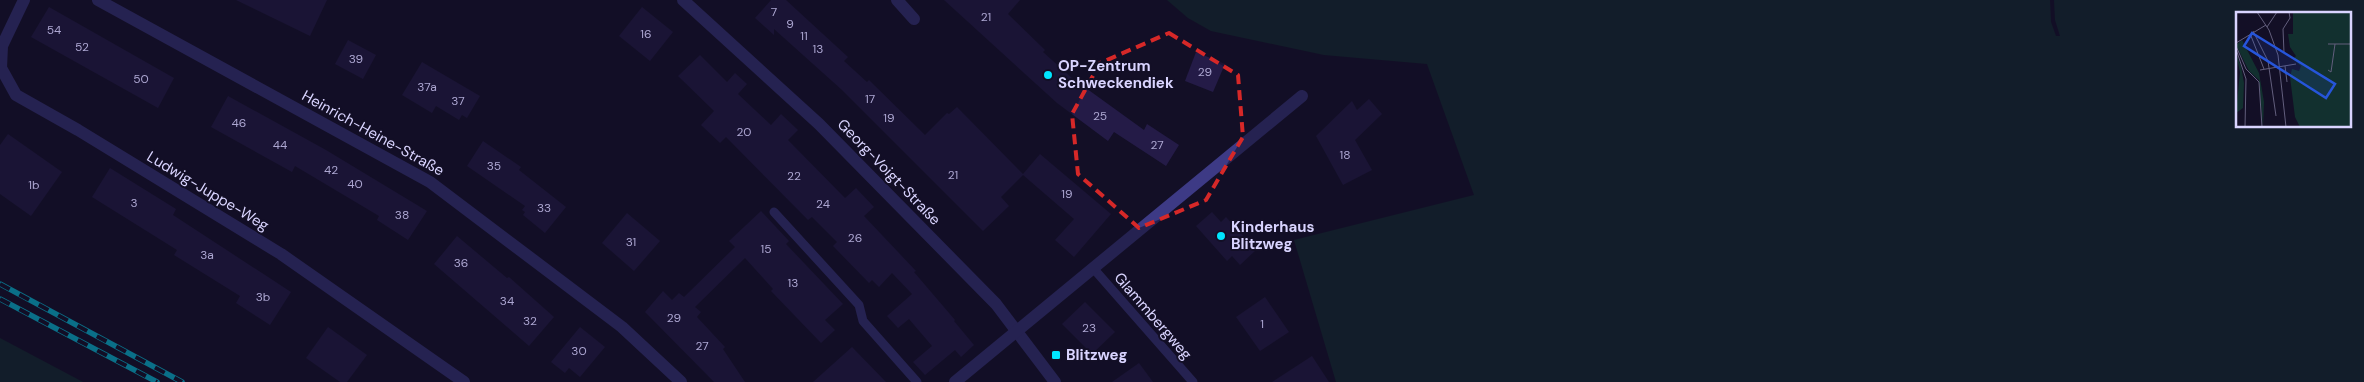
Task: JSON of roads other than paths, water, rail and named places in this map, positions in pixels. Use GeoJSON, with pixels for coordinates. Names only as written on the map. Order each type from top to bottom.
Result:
{"type":"FeatureCollection","features":[{"type":"Feature","properties":{"kind":"street","name":"Ludwig-Juppe-Weg"},"geometry":{"type":"LineString","coordinates":[[24,0],[2,46],[1,68],[16,95],[78,130],[281,254],[464,382]]}},
{"type":"Feature","properties":{"kind":"street","name":"Heinrich-Heine-Straße"},"geometry":{"type":"LineString","coordinates":[[98,0],[430,182],[622,327],[682,382]]}},
{"type":"Feature","properties":{"kind":"street","name":"Georg-Voigt-Straße"},"geometry":{"type":"LineString","coordinates":[[683,0],[819,124],[996,304],[1055,382]]}},
{"type":"Feature","properties":{"kind":"street"},"geometry":{"type":"LineString","coordinates":[[897,0],[914,19]]}},
{"type":"Feature","properties":{"kind":"street"},"geometry":{"type":"LineString","coordinates":[[955,382],[1302,96]]}},
{"type":"Feature","properties":{"kind":"lane"},"geometry":{"type":"LineString","coordinates":[[774,212],[860,305],[863,321],[917,382]]}},
{"type":"Feature","properties":{"kind":"lane","name":"Glammbergweg"},"geometry":{"type":"LineString","coordinates":[[1093,268],[1193,382]]}},
{"type":"Feature","properties":{"kind":"railway"},"geometry":{"type":"LineString","coordinates":[[0,284],[182,382]]}},
{"type":"Feature","properties":{"kind":"railway"},"geometry":{"type":"LineString","coordinates":[[0,299],[157,382]]}},
{"type":"Feature","properties":{"kind":"place","name":"OP-Zentrum Schweckendiek"},"geometry":{"type":"Point","coordinates":[1048,75]}},
{"type":"Feature","properties":{"kind":"place","name":"Kinderhaus Blitzweg"},"geometry":{"type":"Point","coordinates":[1221,236]}},
{"type":"Feature","properties":{"kind":"place","name":"Blitzweg"},"geometry":{"type":"Point","coordinates":[1056,355]}}]}
